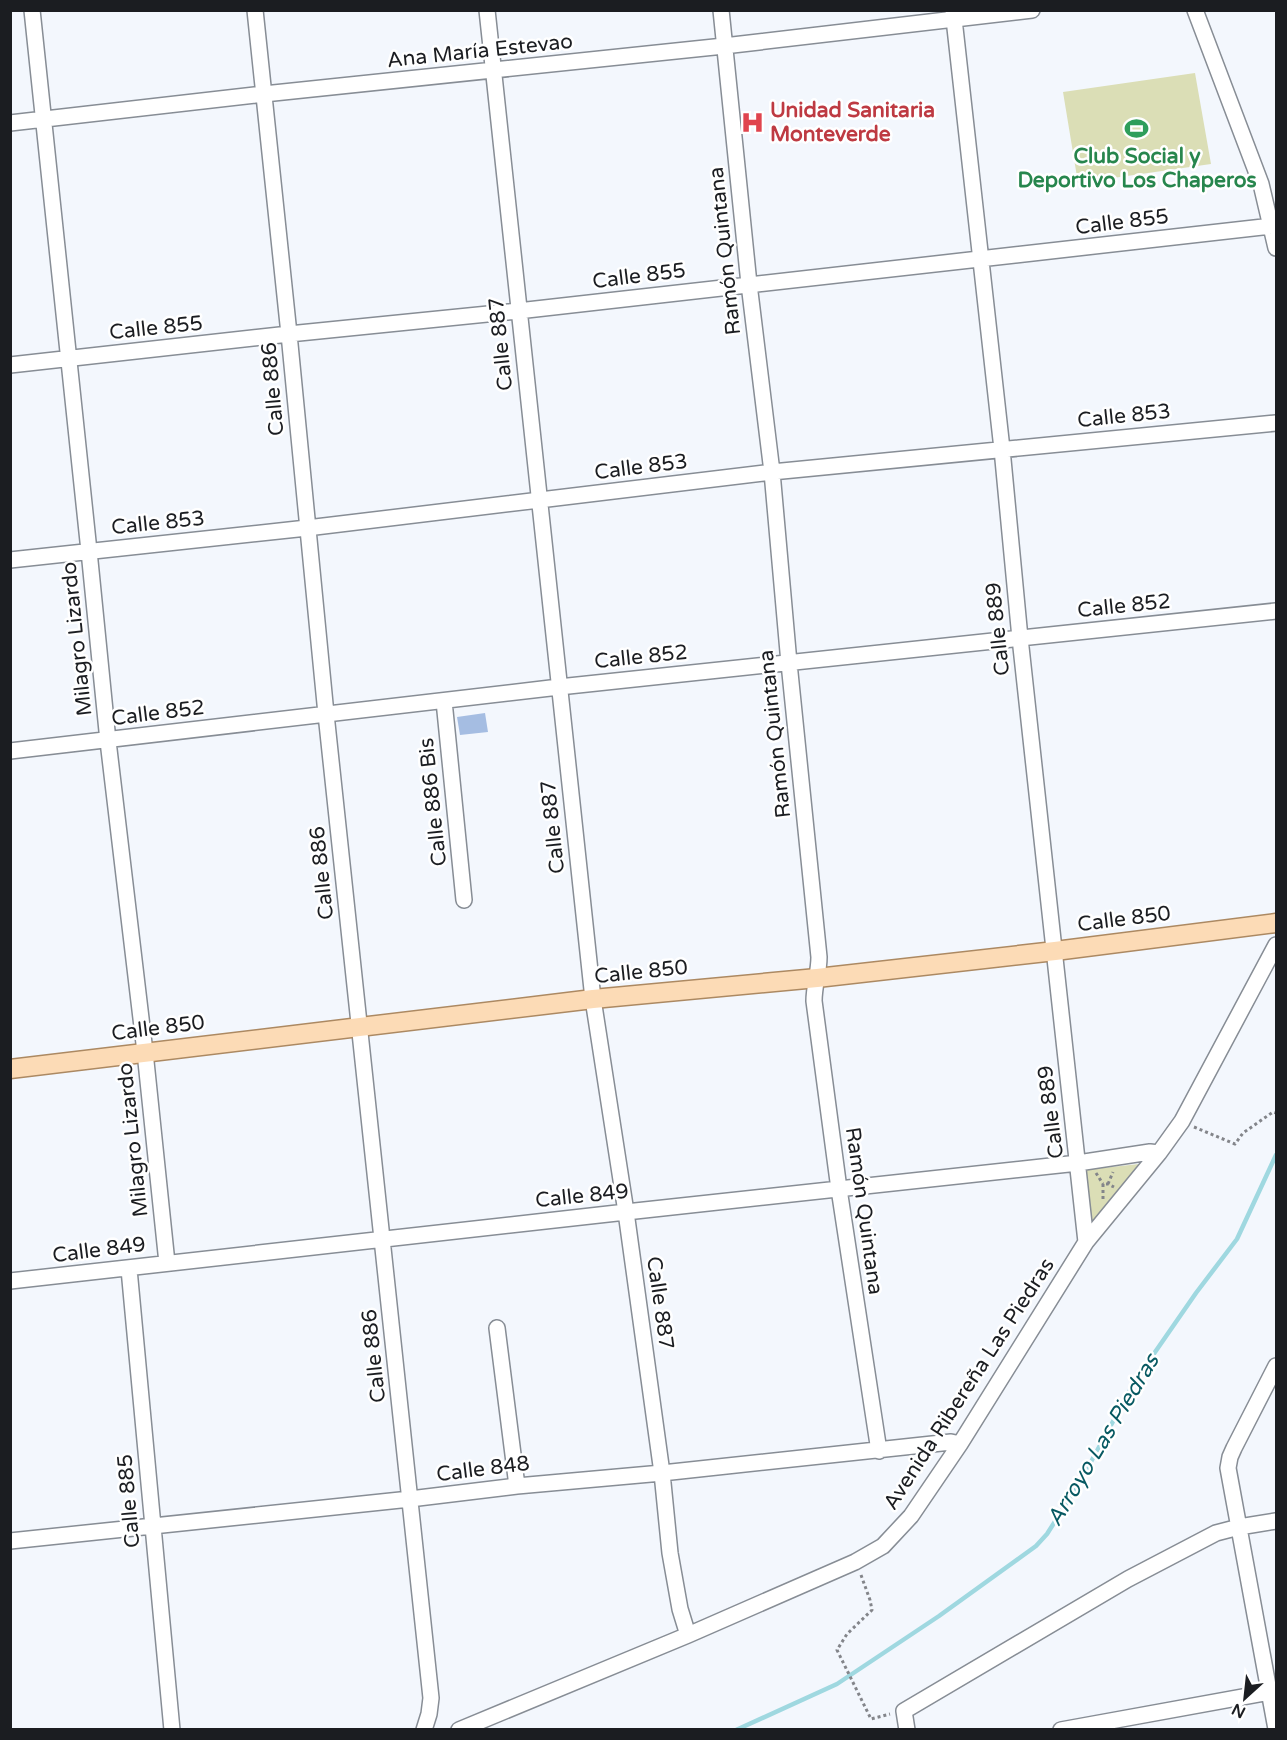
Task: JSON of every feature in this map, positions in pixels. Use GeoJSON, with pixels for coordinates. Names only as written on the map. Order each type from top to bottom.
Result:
{"type":"FeatureCollection","features":[{"type":"Feature","properties":{"kind":"main road","name":"Calle 850"},"geometry":{"type":"LineString","coordinates":[[10,1069],[593,999],[817,978],[1276,923]]}},
{"type":"Feature","properties":{"kind":"street","name":"Milagro Lizardo"},"geometry":{"type":"LineString","coordinates":[[32,10],[108,741],[145,1052],[166,1263]]}},
{"type":"Feature","properties":{"kind":"street","name":"Calle 886"},"geometry":{"type":"LineString","coordinates":[[255,10],[326,714],[431,1698],[424,1730]]}},
{"type":"Feature","properties":{"kind":"street","name":"Calle 887"},"geometry":{"type":"LineString","coordinates":[[487,10],[593,999],[626,1212],[662,1473],[670,1553],[680,1609],[688,1635]]}},
{"type":"Feature","properties":{"kind":"street","name":"Ramón Quintana"},"geometry":{"type":"LineString","coordinates":[[721,10],[749,284],[772,472],[819,957],[814,1001],[839,1189],[879,1451]]}},
{"type":"Feature","properties":{"kind":"street","name":"Ana María Estevao"},"geometry":{"type":"LineString","coordinates":[[10,123],[724,46],[953,15],[1032,10]]}},
{"type":"Feature","properties":{"kind":"street"},"geometry":{"type":"LineString","coordinates":[[1195,10],[1261,184],[1276,248]]}},
{"type":"Feature","properties":{"kind":"street","name":"Calle 889"},"geometry":{"type":"LineString","coordinates":[[953,15],[1002,449],[1020,638],[1055,951],[1055,970],[1086,1242]]}},
{"type":"Feature","properties":{"kind":"street","name":"Calle 855"},"geometry":{"type":"LineString","coordinates":[[10,365],[518,311],[1272,226]]}},
{"type":"Feature","properties":{"kind":"street","name":"Calle 853"},"geometry":{"type":"LineString","coordinates":[[10,560],[307,528],[772,472],[1276,423]]}},
{"type":"Feature","properties":{"kind":"street","name":"Calle 852"},"geometry":{"type":"LineString","coordinates":[[10,752],[559,687],[1276,611]]}},
{"type":"Feature","properties":{"kind":"street","name":"Calle 886 Bis"},"geometry":{"type":"LineString","coordinates":[[444,701],[464,900]]}},
{"type":"Feature","properties":{"kind":"street","name":"Avenida Ribereña Las Piedras"},"geometry":{"type":"LineString","coordinates":[[459,1730],[688,1635],[855,1562],[883,1546],[911,1516],[960,1444],[1086,1242],[1159,1154],[1182,1121],[1276,945]]}},
{"type":"Feature","properties":{"kind":"street","name":"Calle 849"},"geometry":{"type":"LineString","coordinates":[[10,1281],[1078,1164],[1150,1152],[1159,1154]]}},
{"type":"Feature","properties":{"kind":"street","name":"Calle 885"},"geometry":{"type":"LineString","coordinates":[[129,1269],[172,1730]]}},
{"type":"Feature","properties":{"kind":"street"},"geometry":{"type":"LineString","coordinates":[[497,1328],[517,1486]]}},
{"type":"Feature","properties":{"kind":"street"},"geometry":{"type":"LineString","coordinates":[[1276,1366],[1233,1448],[1228,1468],[1273,1691],[1276,1730]]}},
{"type":"Feature","properties":{"kind":"street","name":"Calle 848"},"geometry":{"type":"LineString","coordinates":[[10,1541],[517,1486],[951,1442],[960,1444]]}},
{"type":"Feature","properties":{"kind":"street"},"geometry":{"type":"LineString","coordinates":[[907,1730],[904,1711],[1128,1579],[1216,1533],[1276,1521]]}},
{"type":"Feature","properties":{"kind":"street"},"geometry":{"type":"LineString","coordinates":[[1061,1730],[1273,1691]]}},
{"type":"Feature","properties":{"kind":"path"},"geometry":{"type":"LineString","coordinates":[[1182,1121],[1235,1144],[1243,1133],[1275,1113]]}},
{"type":"Feature","properties":{"kind":"path"},"geometry":{"type":"LineString","coordinates":[[855,1562],[872,1610],[848,1634],[837,1650],[871,1719],[904,1711]]}},
{"type":"Feature","properties":{"kind":"green space","name":"Club Social y Deportivo Los Chaperos"},"geometry":{"type":"Polygon","coordinates":[[[1195,73],[1211,164],[1078,183],[1063,92],[1195,73]]]}},
{"type":"Feature","properties":{"kind":"green space"},"geometry":{"type":"Polygon","coordinates":[[[1139,1164],[1141,1167],[1090,1228],[1084,1170],[1139,1164]]]}},
{"type":"Feature","properties":{"kind":"building"},"geometry":{"type":"Polygon","coordinates":[[[485,713],[488,732],[460,735],[457,717],[485,713]]]}},
{"type":"Feature","properties":{"kind":"waterway","name":"Arroyo Las Piedras"},"geometry":{"type":"LineString","coordinates":[[736,1730],[837,1684],[939,1616],[1036,1546],[1047,1534],[1080,1482],[1135,1381],[1237,1239],[1276,1155]]}},
{"type":"Feature","properties":{"kind":"place","name":"Unidad Sanitaria Monteverde"},"geometry":{"type":"Point","coordinates":[752,122]}},
{"type":"Feature","properties":{"kind":"place","name":"Club Social y Deportivo Los Chaperos"},"geometry":{"type":"Point","coordinates":[1137,128]}}]}
